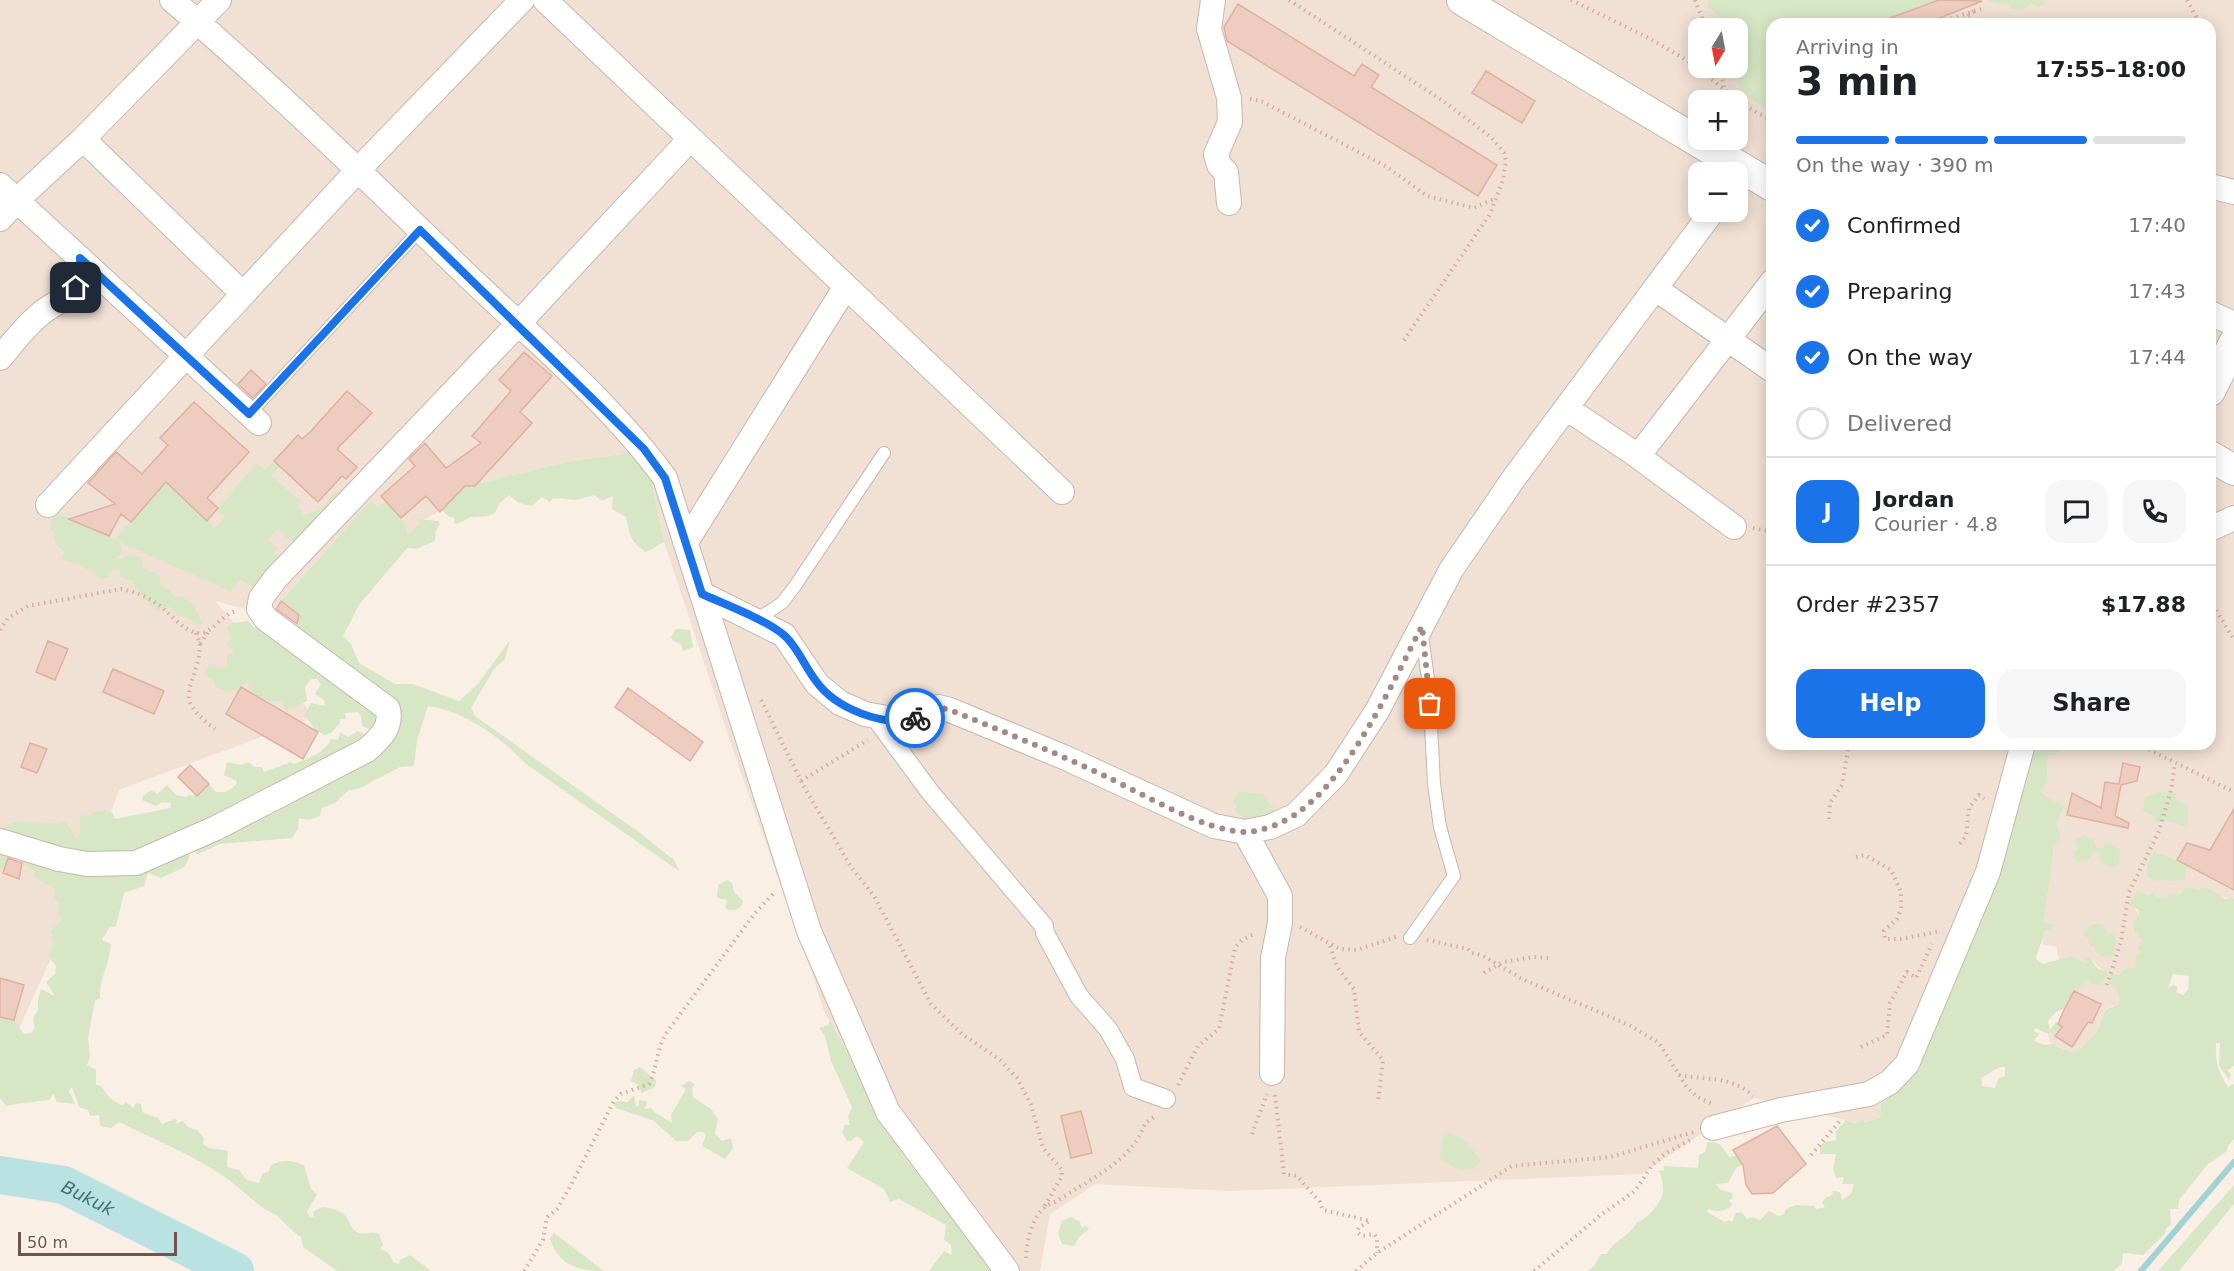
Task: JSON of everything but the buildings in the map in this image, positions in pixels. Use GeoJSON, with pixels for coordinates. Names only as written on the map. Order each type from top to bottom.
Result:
{"type":"FeatureCollection","features":[{"type":"Feature","properties":{"kind":"street"},"geometry":{"type":"LineString","coordinates":[[172,0],[358,170],[518,324],[644,449],[665,478],[809,931],[888,1112],[1007,1271]]}},
{"type":"Feature","properties":{"kind":"street"},"geometry":{"type":"LineString","coordinates":[[0,219],[8,193],[83,140],[219,0]]}},
{"type":"Feature","properties":{"kind":"street"},"geometry":{"type":"LineString","coordinates":[[48,505],[358,170],[522,0]]}},
{"type":"Feature","properties":{"kind":"street"},"geometry":{"type":"LineString","coordinates":[[545,0],[845,288],[1062,492]]}},
{"type":"Feature","properties":{"kind":"street"},"geometry":{"type":"LineString","coordinates":[[1213,0],[1209,29],[1229,98],[1230,122],[1216,154],[1219,165],[1226,172],[1229,203]]}},
{"type":"Feature","properties":{"kind":"street"},"geometry":{"type":"LineString","coordinates":[[1462,0],[1757,179]]}},
{"type":"Feature","properties":{"kind":"street"},"geometry":{"type":"LineString","coordinates":[[0,841],[59,860],[87,864],[136,863],[216,828],[367,750],[387,729],[390,718],[388,709],[266,619],[259,609],[261,598],[276,578],[690,139]]}},
{"type":"Feature","properties":{"kind":"street"},"geometry":{"type":"LineString","coordinates":[[83,140],[243,294]]}},
{"type":"Feature","properties":{"kind":"street"},"geometry":{"type":"LineString","coordinates":[[2216,188],[2234,192]]}},
{"type":"Feature","properties":{"kind":"street"},"geometry":{"type":"LineString","coordinates":[[8,193],[254,419]]}},
{"type":"Feature","properties":{"kind":"street"},"geometry":{"type":"LineString","coordinates":[[880,723],[903,722],[938,707],[950,710],[1066,758],[1214,826],[1245,832],[1270,827],[1296,815],[1336,774],[1377,711],[1451,570],[1566,408],[1705,222]]}},
{"type":"Feature","properties":{"kind":"street"},"geometry":{"type":"LineString","coordinates":[[0,357],[37,317],[56,303],[68,299],[81,275],[80,258]]}},
{"type":"Feature","properties":{"kind":"street"},"geometry":{"type":"LineString","coordinates":[[686,542],[845,288]]}},
{"type":"Feature","properties":{"kind":"street"},"geometry":{"type":"LineString","coordinates":[[1656,289],[1766,366]]}},
{"type":"Feature","properties":{"kind":"street"},"geometry":{"type":"LineString","coordinates":[[1640,456],[1727,338],[1766,289]]}},
{"type":"Feature","properties":{"kind":"street"},"geometry":{"type":"LineString","coordinates":[[2216,316],[2234,324]]}},
{"type":"Feature","properties":{"kind":"street"},"geometry":{"type":"LineString","coordinates":[[2216,379],[2234,343]]}},
{"type":"Feature","properties":{"kind":"street"},"geometry":{"type":"LineString","coordinates":[[1566,408],[1640,456],[1734,527]]}},
{"type":"Feature","properties":{"kind":"street"},"geometry":{"type":"LineString","coordinates":[[2216,460],[2234,470]]}},
{"type":"Feature","properties":{"kind":"street"},"geometry":{"type":"LineString","coordinates":[[2216,526],[2234,518]]}},
{"type":"Feature","properties":{"kind":"street"},"geometry":{"type":"LineString","coordinates":[[702,594],[784,635],[817,684],[840,703],[880,723],[930,792],[1044,926],[1045,933],[1079,996],[1108,1029],[1125,1059],[1133,1087],[1166,1099]]}},
{"type":"Feature","properties":{"kind":"street"},"geometry":{"type":"LineString","coordinates":[[1714,1116],[1759,1116],[1869,1094],[1890,1082],[1907,1064],[1988,872],[2021,750]]}},
{"type":"Feature","properties":{"kind":"street"},"geometry":{"type":"LineString","coordinates":[[1245,832],[1280,896],[1280,920],[1273,958],[1272,1073]]}},
{"type":"Feature","properties":{"kind":"lane"},"geometry":{"type":"LineString","coordinates":[[254,419],[420,230]]}},
{"type":"Feature","properties":{"kind":"lane"},"geometry":{"type":"LineString","coordinates":[[756,620],[782,603],[884,453]]}},
{"type":"Feature","properties":{"kind":"lane"},"geometry":{"type":"LineString","coordinates":[[1410,938],[1454,876],[1440,826],[1434,784],[1429,686],[1424,659],[1422,626]]}},
{"type":"Feature","properties":{"kind":"path"},"geometry":{"type":"LineString","coordinates":[[1289,0],[1443,101],[1491,136],[1499,145],[1506,161],[1503,180],[1482,226],[1402,343]]}},
{"type":"Feature","properties":{"kind":"path"},"geometry":{"type":"LineString","coordinates":[[1571,0],[1688,61],[1725,88],[1743,105],[1766,117]]}},
{"type":"Feature","properties":{"kind":"path"},"geometry":{"type":"LineString","coordinates":[[1695,0],[1702,18]]}},
{"type":"Feature","properties":{"kind":"path"},"geometry":{"type":"LineString","coordinates":[[2187,0],[2197,18]]}},
{"type":"Feature","properties":{"kind":"path"},"geometry":{"type":"LineString","coordinates":[[1953,18],[1981,9]]}},
{"type":"Feature","properties":{"kind":"path"},"geometry":{"type":"LineString","coordinates":[[1966,18],[1975,11]]}},
{"type":"Feature","properties":{"kind":"path"},"geometry":{"type":"LineString","coordinates":[[1722,78],[1725,88]]}},
{"type":"Feature","properties":{"kind":"path"},"geometry":{"type":"LineString","coordinates":[[1229,98],[1261,101],[1387,167],[1427,196],[1474,208],[1495,198]]}},
{"type":"Feature","properties":{"kind":"path"},"geometry":{"type":"LineString","coordinates":[[0,630],[8,618],[28,606],[121,589],[132,591],[155,603],[196,632],[200,644],[198,670],[190,684],[189,703],[195,714],[215,729]]}},
{"type":"Feature","properties":{"kind":"path"},"geometry":{"type":"LineString","coordinates":[[200,644],[208,631],[231,612],[252,606],[261,598]]}},
{"type":"Feature","properties":{"kind":"path"},"geometry":{"type":"LineString","coordinates":[[2216,610],[2234,640]]}},
{"type":"Feature","properties":{"kind":"path"},"geometry":{"type":"LineString","coordinates":[[196,632],[208,631]]}},
{"type":"Feature","properties":{"kind":"path"},"geometry":{"type":"LineString","coordinates":[[755,689],[801,781],[851,867],[874,896],[931,1004],[962,1034],[1000,1060],[1017,1078],[1031,1106],[1043,1148],[1062,1170],[1062,1176],[1044,1207]]}},
{"type":"Feature","properties":{"kind":"path"},"geometry":{"type":"LineString","coordinates":[[801,781],[880,723]]}},
{"type":"Feature","properties":{"kind":"path"},"geometry":{"type":"LineString","coordinates":[[1829,819],[1830,803],[1842,785],[1848,750]]}},
{"type":"Feature","properties":{"kind":"path"},"geometry":{"type":"LineString","coordinates":[[2150,750],[2234,792]]}},
{"type":"Feature","properties":{"kind":"path"},"geometry":{"type":"LineString","coordinates":[[2107,985],[2121,941],[2129,892],[2159,831],[2171,790],[2175,763]]}},
{"type":"Feature","properties":{"kind":"path"},"geometry":{"type":"LineString","coordinates":[[1856,857],[1865,855],[1895,874],[1901,892],[1901,909],[1895,923],[1884,932],[1885,939],[1901,939],[1944,930]]}},
{"type":"Feature","properties":{"kind":"path"},"geometry":{"type":"LineString","coordinates":[[524,1271],[543,1240],[548,1217],[557,1209],[571,1185],[614,1101],[621,1094],[649,1084],[656,1069],[658,1046],[667,1032],[755,913],[792,876]]}},
{"type":"Feature","properties":{"kind":"path"},"geometry":{"type":"LineString","coordinates":[[1861,1047],[1887,1035],[1892,997],[1907,972],[1916,978],[1928,949],[1944,930],[1975,904]]}},
{"type":"Feature","properties":{"kind":"path"},"geometry":{"type":"LineString","coordinates":[[1280,920],[1312,933],[1330,945],[1356,950],[1389,938],[1410,938],[1468,949],[1500,964],[1522,979],[1629,1025],[1659,1043],[1678,1075],[1714,1116]]}},
{"type":"Feature","properties":{"kind":"path"},"geometry":{"type":"LineString","coordinates":[[1330,945],[1337,967],[1354,989],[1359,1032],[1383,1060],[1378,1101]]}},
{"type":"Feature","properties":{"kind":"path"},"geometry":{"type":"LineString","coordinates":[[1484,973],[1500,964],[1533,957],[1548,958]]}},
{"type":"Feature","properties":{"kind":"path"},"geometry":{"type":"LineString","coordinates":[[1252,1134],[1272,1073]]}},
{"type":"Feature","properties":{"kind":"path"},"geometry":{"type":"LineString","coordinates":[[1272,1073],[1284,1174],[1300,1179],[1320,1202],[1323,1210],[1370,1221],[1359,1227],[1357,1232],[1362,1236],[1374,1234],[1377,1238],[1377,1253]]}},
{"type":"Feature","properties":{"kind":"path"},"geometry":{"type":"LineString","coordinates":[[1678,1075],[1713,1078],[1741,1086],[1756,1100],[1759,1116]]}},
{"type":"Feature","properties":{"kind":"path"},"geometry":{"type":"LineString","coordinates":[[1356,1271],[1377,1253],[1512,1166],[1610,1157],[1714,1116]]}},
{"type":"Feature","properties":{"kind":"path"},"geometry":{"type":"LineString","coordinates":[[1534,1271],[1602,1214],[1635,1191],[1653,1164],[1714,1116]]}},
{"type":"Feature","properties":{"kind":"shaded area"},"geometry":{"type":"Polygon","coordinates":[[[0,0],[2234,0],[2234,900],[2197,891],[2194,887],[2184,888],[2180,895],[2176,896],[2168,893],[2167,898],[2154,896],[2156,893],[2134,897],[2134,907],[2139,915],[2138,933],[2143,940],[2135,968],[2120,975],[2115,973],[2110,984],[2114,984],[2119,1004],[2105,1009],[2097,1032],[2075,1053],[2050,1043],[2048,1034],[2058,1032],[2063,1012],[2073,994],[2088,980],[2103,982],[2107,975],[2092,960],[2088,966],[2069,958],[2059,960],[2056,946],[2043,945],[2044,931],[2052,931],[2053,924],[2044,922],[2057,823],[2064,806],[2041,793],[2047,782],[2048,755],[2056,755],[2059,750],[2216,750],[2216,18],[1766,18],[1766,750],[2030,750],[2023,758],[1953,989],[1892,1094],[1881,1104],[1880,1118],[1858,1123],[1754,1098],[1642,1174],[1229,1191],[1095,1184],[1050,1214],[1040,1271],[994,1271],[963,1227],[901,1153],[824,1011],[786,892],[778,878],[733,750],[664,542],[651,479],[636,452],[566,462],[468,486],[445,500],[439,511],[424,520],[409,536],[401,518],[386,500],[378,508],[371,500],[268,615],[215,601],[315,717],[119,790],[81,892],[3,1064],[0,1064],[0,0]]]}},
{"type":"Feature","properties":{"kind":"green space"},"geometry":{"type":"Polygon","coordinates":[[[1708,0],[1939,0],[1908,18],[1766,18],[1766,109],[1748,96],[1748,90],[1741,90],[1737,78],[1748,78],[1748,18],[1717,18],[1713,10],[1707,8],[1708,0]]]}},
{"type":"Feature","properties":{"kind":"green space"},"geometry":{"type":"Polygon","coordinates":[[[1989,0],[2044,0],[2045,4],[2039,7],[2031,3],[2023,10],[2010,8],[2008,3],[1996,4],[1989,0]]]}},
{"type":"Feature","properties":{"kind":"green space"},"geometry":{"type":"Polygon","coordinates":[[[637,452],[651,479],[664,542],[646,552],[633,541],[626,517],[612,509],[613,496],[602,501],[594,495],[576,500],[553,498],[550,502],[542,497],[532,506],[519,503],[509,495],[499,504],[495,513],[488,516],[471,517],[457,524],[454,523],[454,517],[449,517],[443,511],[444,500],[468,486],[566,462],[637,452]]]}},
{"type":"Feature","properties":{"kind":"green space"},"geometry":{"type":"Polygon","coordinates":[[[274,461],[280,466],[271,475],[300,501],[297,507],[304,515],[322,508],[336,491],[340,494],[294,543],[277,529],[268,540],[277,548],[274,552],[281,558],[253,588],[241,579],[230,591],[119,542],[122,552],[116,559],[131,554],[142,558],[142,568],[159,575],[161,586],[170,590],[174,597],[181,596],[194,605],[202,623],[197,625],[182,615],[178,616],[168,606],[156,612],[135,589],[134,581],[120,577],[120,570],[112,570],[108,577],[99,580],[93,569],[89,570],[75,563],[64,561],[62,557],[65,552],[56,545],[53,530],[50,529],[51,521],[58,513],[115,539],[166,482],[215,528],[225,517],[217,510],[256,463],[265,470],[274,461]]]}},
{"type":"Feature","properties":{"kind":"green space"},"geometry":{"type":"Polygon","coordinates":[[[371,500],[378,507],[387,500],[405,524],[408,535],[419,525],[419,519],[438,521],[440,524],[436,530],[435,541],[417,549],[407,548],[359,605],[343,636],[351,644],[359,663],[395,684],[413,684],[459,701],[478,684],[510,640],[505,659],[494,669],[471,708],[475,716],[640,833],[674,860],[679,871],[526,764],[482,727],[455,714],[428,706],[417,740],[414,766],[400,767],[358,789],[349,790],[335,803],[322,808],[320,816],[309,820],[299,818],[298,829],[292,838],[220,844],[196,855],[197,848],[191,852],[185,867],[161,878],[148,873],[144,886],[124,893],[116,926],[109,928],[102,940],[111,944],[101,984],[100,998],[95,1001],[88,1037],[90,1058],[87,1065],[96,1070],[96,1085],[101,1086],[113,1100],[123,1105],[126,1102],[133,1108],[136,1103],[141,1104],[142,1112],[158,1118],[162,1124],[174,1119],[177,1120],[175,1124],[183,1121],[188,1127],[197,1130],[204,1138],[203,1144],[206,1146],[228,1151],[227,1167],[239,1170],[247,1180],[259,1183],[262,1174],[269,1171],[270,1166],[279,1162],[291,1161],[304,1165],[311,1189],[317,1195],[307,1211],[309,1216],[313,1217],[314,1211],[322,1207],[340,1212],[345,1215],[355,1231],[379,1234],[383,1245],[380,1249],[389,1253],[393,1262],[399,1264],[400,1260],[410,1255],[431,1271],[337,1271],[303,1247],[301,1237],[277,1216],[216,1171],[119,1122],[111,1128],[100,1126],[99,1115],[90,1116],[88,1110],[79,1107],[72,1087],[69,1091],[75,1104],[57,1102],[53,1094],[49,1100],[6,1106],[0,1098],[0,1016],[14,1020],[24,1034],[31,1033],[35,1028],[33,1019],[38,1010],[41,989],[55,996],[46,982],[55,974],[56,966],[48,956],[54,946],[51,931],[63,918],[58,913],[59,903],[54,899],[55,888],[34,878],[35,871],[22,863],[23,857],[10,854],[4,870],[0,867],[0,829],[15,822],[63,822],[67,823],[76,839],[80,834],[80,817],[101,811],[112,812],[115,819],[170,808],[171,803],[162,802],[156,806],[142,800],[143,796],[151,790],[157,794],[167,785],[176,795],[197,796],[209,784],[216,792],[226,792],[236,785],[237,781],[224,775],[227,762],[240,765],[249,762],[254,767],[262,767],[264,772],[291,762],[294,764],[315,755],[331,739],[338,740],[340,732],[348,737],[358,731],[366,736],[371,730],[362,726],[358,712],[345,713],[346,719],[340,719],[340,723],[331,733],[324,735],[315,730],[305,715],[311,703],[325,706],[324,700],[315,694],[321,684],[317,679],[311,679],[305,687],[307,701],[285,711],[281,700],[268,701],[249,690],[248,680],[236,689],[224,691],[215,687],[215,683],[205,675],[210,663],[221,668],[227,664],[227,653],[233,654],[226,643],[232,640],[227,628],[231,623],[248,621],[254,628],[263,620],[298,629],[296,613],[281,601],[371,500]]]}},
{"type":"Feature","properties":{"kind":"green space"},"geometry":{"type":"Polygon","coordinates":[[[676,629],[690,630],[693,647],[683,651],[681,644],[673,641],[671,637],[676,629]]]}},
{"type":"Feature","properties":{"kind":"green space"},"geometry":{"type":"Polygon","coordinates":[[[2030,750],[2059,750],[2056,755],[2048,755],[2047,782],[2041,793],[2064,806],[2057,823],[2060,839],[2054,846],[2044,922],[2053,924],[2052,931],[2044,931],[2036,959],[2043,964],[2072,956],[2087,965],[2085,957],[2089,957],[2098,969],[2109,972],[2101,985],[2091,984],[2088,980],[2073,994],[2066,1008],[2056,1012],[2048,1021],[2050,1030],[2056,1022],[2063,1024],[2058,1032],[2048,1034],[2035,1028],[2034,1032],[2040,1033],[2034,1041],[2046,1045],[2055,1043],[2056,1046],[2075,1053],[2097,1032],[2105,1010],[2119,1004],[2114,985],[2107,985],[2111,973],[2120,975],[2123,969],[2135,968],[2137,954],[2141,952],[2138,949],[2142,940],[2134,931],[2134,921],[2139,915],[2138,909],[2129,906],[2137,891],[2149,895],[2154,892],[2155,896],[2167,898],[2168,893],[2180,895],[2184,888],[2194,887],[2197,890],[2205,887],[2225,899],[2234,899],[2234,1066],[2228,1070],[2231,1075],[2229,1080],[2219,1065],[2220,1043],[2216,1043],[2216,1050],[2218,1066],[2222,1076],[2228,1087],[2234,1084],[2234,1139],[2227,1151],[2207,1165],[2179,1200],[2178,1209],[2170,1209],[2171,1225],[2143,1255],[2123,1253],[2122,1264],[2113,1271],[1587,1271],[1594,1266],[1601,1254],[1607,1254],[1637,1222],[1650,1214],[1658,1204],[1663,1193],[1659,1171],[1664,1170],[1664,1166],[1698,1168],[1699,1155],[1705,1152],[1707,1143],[1718,1143],[1729,1157],[1739,1155],[1743,1165],[1736,1168],[1728,1183],[1716,1184],[1721,1190],[1732,1193],[1733,1198],[1729,1200],[1732,1205],[1724,1210],[1708,1209],[1707,1212],[1725,1222],[1729,1220],[1732,1222],[1736,1213],[1742,1212],[1747,1219],[1753,1217],[1760,1220],[1769,1211],[1779,1216],[1784,1214],[1786,1209],[1796,1205],[1814,1206],[1816,1209],[1825,1207],[1822,1203],[1825,1198],[1832,1195],[1833,1191],[1840,1192],[1842,1200],[1851,1194],[1854,1184],[1842,1184],[1844,1177],[1836,1178],[1833,1169],[1836,1154],[1820,1154],[1820,1146],[1825,1142],[1836,1140],[1836,1131],[1846,1120],[1855,1123],[1880,1118],[1881,1104],[1892,1094],[1953,989],[1952,983],[2023,757],[2030,750]],[[2173,974],[2168,988],[2173,985],[2178,987],[2176,992],[2183,995],[2188,990],[2189,976],[2173,974]],[[2000,1067],[1981,1078],[1982,1086],[1995,1088],[1998,1079],[2005,1076],[2005,1067],[2000,1067]]]}},
{"type":"Feature","properties":{"kind":"green space"},"geometry":{"type":"Polygon","coordinates":[[[1238,792],[1264,794],[1269,804],[1274,806],[1273,812],[1277,814],[1246,820],[1234,810],[1237,807],[1233,801],[1238,792]]]}},
{"type":"Feature","properties":{"kind":"green space"},"geometry":{"type":"Polygon","coordinates":[[[2159,792],[2175,793],[2176,800],[2187,805],[2189,821],[2185,826],[2167,821],[2157,823],[2153,815],[2143,811],[2145,797],[2159,792]]]}},
{"type":"Feature","properties":{"kind":"green space"},"geometry":{"type":"Polygon","coordinates":[[[2083,835],[2093,839],[2097,849],[2103,848],[2105,842],[2108,842],[2120,849],[2119,866],[2110,867],[2102,864],[2097,850],[2086,862],[2076,860],[2072,853],[2078,848],[2075,840],[2083,835]]]}},
{"type":"Feature","properties":{"kind":"green space"},"geometry":{"type":"Polygon","coordinates":[[[2154,851],[2186,865],[2184,880],[2153,881],[2148,877],[2147,865],[2154,851]]]}},
{"type":"Feature","properties":{"kind":"green space"},"geometry":{"type":"Polygon","coordinates":[[[727,880],[732,883],[734,892],[743,901],[741,907],[736,910],[725,908],[727,900],[717,898],[718,885],[727,880]]]}},
{"type":"Feature","properties":{"kind":"green space"},"geometry":{"type":"Polygon","coordinates":[[[2092,924],[2102,924],[2108,934],[2113,933],[2116,942],[2114,955],[2109,958],[2096,953],[2095,947],[2088,943],[2091,938],[2084,936],[2085,930],[2092,924]]]}},
{"type":"Feature","properties":{"kind":"green space"},"geometry":{"type":"Polygon","coordinates":[[[830,1021],[886,1126],[895,1136],[894,1140],[901,1153],[962,1227],[994,1271],[929,1271],[944,1251],[952,1255],[951,1245],[944,1240],[946,1225],[899,1199],[890,1202],[884,1189],[847,1168],[864,1142],[857,1136],[847,1141],[842,1132],[845,1125],[850,1125],[848,1117],[852,1107],[831,1061],[825,1036],[819,1028],[828,1025],[830,1021]]]}},
{"type":"Feature","properties":{"kind":"green space"},"geometry":{"type":"Polygon","coordinates":[[[640,1067],[656,1080],[655,1087],[642,1093],[637,1084],[631,1081],[634,1070],[640,1067]]]}},
{"type":"Feature","properties":{"kind":"green space"},"geometry":{"type":"Polygon","coordinates":[[[689,1081],[695,1084],[692,1088],[693,1097],[711,1109],[718,1119],[715,1134],[722,1141],[731,1138],[733,1148],[725,1159],[702,1146],[706,1135],[703,1132],[697,1132],[688,1141],[676,1141],[654,1121],[616,1108],[613,1104],[619,1101],[628,1102],[634,1095],[636,1106],[639,1106],[639,1100],[647,1101],[645,1109],[651,1108],[672,1123],[671,1115],[686,1089],[681,1086],[689,1081]]]}},
{"type":"Feature","properties":{"kind":"green space"},"geometry":{"type":"Polygon","coordinates":[[[1448,1133],[1463,1140],[1481,1160],[1475,1169],[1458,1169],[1440,1158],[1443,1138],[1448,1133]]]}},
{"type":"Feature","properties":{"kind":"green space"},"geometry":{"type":"Polygon","coordinates":[[[2234,1185],[2234,1204],[2179,1271],[2158,1271],[2234,1185]]]}},
{"type":"Feature","properties":{"kind":"green space"},"geometry":{"type":"Polygon","coordinates":[[[1071,1217],[1080,1222],[1082,1228],[1085,1225],[1089,1229],[1079,1237],[1074,1246],[1062,1244],[1058,1233],[1062,1221],[1071,1217]]]}},
{"type":"Feature","properties":{"kind":"green space"},"geometry":{"type":"Polygon","coordinates":[[[554,1233],[604,1271],[586,1270],[570,1265],[558,1255],[553,1247],[550,1238],[554,1233]]]}},
{"type":"Feature","properties":{"kind":"waterway"},"geometry":{"type":"LineString","coordinates":[[2141,1271],[2234,1162]]}},
{"type":"Feature","properties":{"kind":"waterway","name":"Bukuk"},"geometry":{"type":"LineString","coordinates":[[0,1175],[64,1185],[235,1271]]}},
{"type":"Feature","properties":{"kind":"way so far"},"geometry":{"type":"LineString","coordinates":[[915,718],[938,707],[950,710],[1066,758],[1214,826],[1245,832],[1270,827],[1296,815],[1336,774],[1377,711],[1422,626],[1430,704]]}},
{"type":"Feature","properties":{"kind":"route"},"geometry":{"type":"LineString","coordinates":[[76,288],[81,275],[80,258],[249,414],[420,230],[644,449],[665,478],[702,594],[784,635],[800,655],[817,684],[840,703],[865,714],[903,722],[915,718]]}}]}
